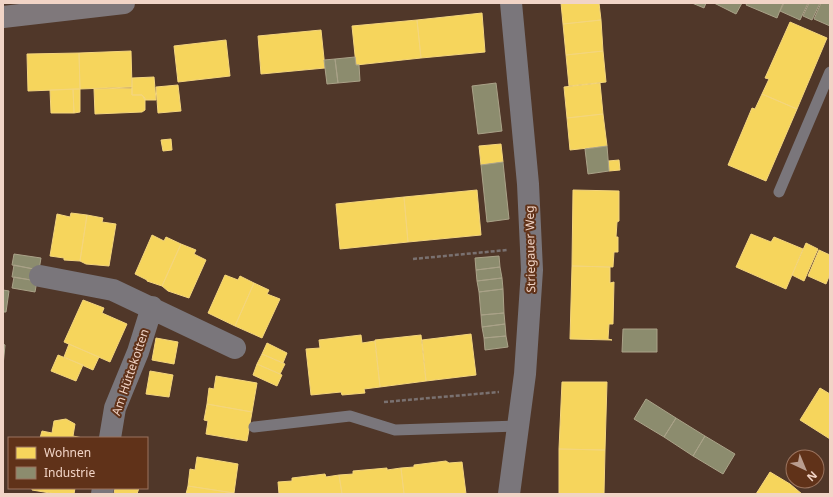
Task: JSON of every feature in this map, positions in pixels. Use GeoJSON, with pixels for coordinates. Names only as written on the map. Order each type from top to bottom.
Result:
{"type":"FeatureCollection","features":[{"type":"Feature","properties":{"kind":"street"},"geometry":{"type":"LineString","coordinates":[[3,17],[124,3]]}},
{"type":"Feature","properties":{"kind":"street","name":"Striegauer Weg"},"geometry":{"type":"LineString","coordinates":[[509,494],[523,390],[532,270],[528,184],[511,3]]}},
{"type":"Feature","properties":{"kind":"street"},"geometry":{"type":"LineString","coordinates":[[40,276],[113,290],[152,307],[235,348]]}},
{"type":"Feature","properties":{"kind":"street","name":"Am Hüttekotten"},"geometry":{"type":"LineString","coordinates":[[110,437],[115,408],[138,352],[152,307]]}},
{"type":"Feature","properties":{"kind":"lane"},"geometry":{"type":"LineString","coordinates":[[779,192],[830,72]]}},
{"type":"Feature","properties":{"kind":"lane"},"geometry":{"type":"LineString","coordinates":[[254,427],[350,416],[395,430],[519,426]]}},
{"type":"Feature","properties":{"kind":"path"},"geometry":{"type":"LineString","coordinates":[[413,259],[531,248]]}},
{"type":"Feature","properties":{"kind":"path"},"geometry":{"type":"LineString","coordinates":[[384,402],[523,390]]}},
{"type":"Feature","properties":{"kind":"building: Wohnen"},"geometry":{"type":"Polygon","coordinates":[[[561,3],[599,3],[601,20],[563,24],[561,3]]]}},
{"type":"Feature","properties":{"kind":"building: Wohnen"},"geometry":{"type":"Polygon","coordinates":[[[482,13],[485,52],[421,58],[417,20],[482,13]]]}},
{"type":"Feature","properties":{"kind":"building: Wohnen"},"geometry":{"type":"Polygon","coordinates":[[[417,20],[421,58],[356,65],[352,26],[417,20]]]}},
{"type":"Feature","properties":{"kind":"building: Wohnen"},"geometry":{"type":"Polygon","coordinates":[[[601,20],[603,51],[566,55],[563,24],[601,20]]]}},
{"type":"Feature","properties":{"kind":"building: Wohnen"},"geometry":{"type":"Polygon","coordinates":[[[790,22],[827,38],[797,109],[762,94],[769,79],[765,78],[790,22]]]}},
{"type":"Feature","properties":{"kind":"building: Wohnen"},"geometry":{"type":"Polygon","coordinates":[[[321,30],[325,68],[261,74],[258,36],[321,30]]]}},
{"type":"Feature","properties":{"kind":"building: Wohnen"},"geometry":{"type":"Polygon","coordinates":[[[226,40],[230,76],[178,82],[174,46],[226,40]]]}},
{"type":"Feature","properties":{"kind":"building: Wohnen"},"geometry":{"type":"Polygon","coordinates":[[[131,51],[132,87],[80,89],[79,53],[131,51]]]}},
{"type":"Feature","properties":{"kind":"building: Wohnen"},"geometry":{"type":"Polygon","coordinates":[[[603,51],[606,82],[569,86],[566,55],[603,51]]]}},
{"type":"Feature","properties":{"kind":"building: Wohnen"},"geometry":{"type":"Polygon","coordinates":[[[79,53],[80,89],[28,91],[27,54],[79,53]]]}},
{"type":"Feature","properties":{"kind":"building: Wohnen"},"geometry":{"type":"Polygon","coordinates":[[[154,77],[156,100],[145,100],[142,95],[132,95],[132,78],[154,77]]]}},
{"type":"Feature","properties":{"kind":"building: Wohnen"},"geometry":{"type":"Polygon","coordinates":[[[600,83],[603,114],[567,118],[564,87],[600,83]]]}},
{"type":"Feature","properties":{"kind":"building: Wohnen"},"geometry":{"type":"Polygon","coordinates":[[[178,85],[181,111],[158,113],[156,87],[178,85]]]}},
{"type":"Feature","properties":{"kind":"building: Wohnen"},"geometry":{"type":"Polygon","coordinates":[[[132,88],[132,95],[142,95],[145,98],[145,110],[142,112],[95,114],[94,89],[132,88]]]}},
{"type":"Feature","properties":{"kind":"building: Wohnen"},"geometry":{"type":"Polygon","coordinates":[[[73,89],[74,113],[51,113],[50,90],[73,89]]]}},
{"type":"Feature","properties":{"kind":"building: Wohnen"},"geometry":{"type":"Polygon","coordinates":[[[73,89],[80,89],[80,112],[74,113],[73,89]]]}},
{"type":"Feature","properties":{"kind":"building: Wohnen"},"geometry":{"type":"Polygon","coordinates":[[[762,94],[797,109],[766,181],[728,165],[752,108],[755,109],[762,94]]]}},
{"type":"Feature","properties":{"kind":"building: Wohnen"},"geometry":{"type":"Polygon","coordinates":[[[603,114],[607,146],[570,150],[567,118],[603,114]]]}},
{"type":"Feature","properties":{"kind":"building: Wohnen"},"geometry":{"type":"Polygon","coordinates":[[[171,139],[172,150],[163,151],[161,140],[171,139]]]}},
{"type":"Feature","properties":{"kind":"building: Wohnen"},"geometry":{"type":"Polygon","coordinates":[[[501,144],[503,162],[481,165],[479,146],[501,144]]]}},
{"type":"Feature","properties":{"kind":"building: Wohnen"},"geometry":{"type":"Polygon","coordinates":[[[619,160],[620,170],[609,171],[608,161],[619,160]]]}},
{"type":"Feature","properties":{"kind":"building: Wohnen"},"geometry":{"type":"Polygon","coordinates":[[[477,190],[481,235],[408,242],[404,197],[477,190]]]}},
{"type":"Feature","properties":{"kind":"building: Wohnen"},"geometry":{"type":"Polygon","coordinates":[[[573,190],[619,191],[619,221],[617,222],[616,237],[618,237],[618,252],[614,252],[613,267],[572,266],[573,190]]]}},
{"type":"Feature","properties":{"kind":"building: Wohnen"},"geometry":{"type":"Polygon","coordinates":[[[404,197],[408,242],[340,249],[336,204],[404,197]]]}},
{"type":"Feature","properties":{"kind":"building: Wohnen"},"geometry":{"type":"Polygon","coordinates":[[[71,213],[87,215],[80,261],[64,260],[64,258],[50,256],[57,214],[70,217],[71,213]]]}},
{"type":"Feature","properties":{"kind":"building: Wohnen"},"geometry":{"type":"Polygon","coordinates":[[[87,215],[103,218],[102,222],[116,224],[109,266],[86,264],[80,261],[87,215]]]}},
{"type":"Feature","properties":{"kind":"building: Wohnen"},"geometry":{"type":"Polygon","coordinates":[[[751,234],[771,242],[774,237],[803,249],[786,289],[736,267],[751,234]]]}},
{"type":"Feature","properties":{"kind":"building: Wohnen"},"geometry":{"type":"Polygon","coordinates":[[[152,235],[164,241],[166,237],[181,244],[162,286],[147,281],[135,274],[152,235]]]}},
{"type":"Feature","properties":{"kind":"building: Wohnen"},"geometry":{"type":"Polygon","coordinates":[[[806,243],[818,249],[804,281],[792,275],[806,243]]]}},
{"type":"Feature","properties":{"kind":"building: Wohnen"},"geometry":{"type":"Polygon","coordinates":[[[181,244],[196,250],[194,254],[206,260],[189,298],[168,291],[162,286],[181,244]]]}},
{"type":"Feature","properties":{"kind":"building: Wohnen"},"geometry":{"type":"Polygon","coordinates":[[[819,250],[830,255],[830,274],[826,284],[808,276],[819,250]]]}},
{"type":"Feature","properties":{"kind":"building: Wohnen"},"geometry":{"type":"Polygon","coordinates":[[[572,266],[610,267],[610,283],[614,282],[613,324],[609,324],[608,339],[612,340],[570,339],[572,266]]]}},
{"type":"Feature","properties":{"kind":"building: Wohnen"},"geometry":{"type":"Polygon","coordinates":[[[225,275],[238,280],[240,276],[254,283],[235,326],[208,313],[225,275]]]}},
{"type":"Feature","properties":{"kind":"building: Wohnen"},"geometry":{"type":"Polygon","coordinates":[[[254,283],[269,290],[267,294],[280,299],[262,338],[235,326],[254,283]]]}},
{"type":"Feature","properties":{"kind":"building: Wohnen"},"geometry":{"type":"Polygon","coordinates":[[[83,300],[104,308],[102,313],[127,324],[110,362],[64,342],[83,300]]]}},
{"type":"Feature","properties":{"kind":"building: Wohnen"},"geometry":{"type":"Polygon","coordinates":[[[471,334],[476,375],[426,381],[422,340],[471,334]]]}},
{"type":"Feature","properties":{"kind":"building: Wohnen"},"geometry":{"type":"Polygon","coordinates":[[[361,335],[362,343],[375,341],[380,387],[364,389],[365,393],[342,395],[341,392],[311,395],[306,349],[320,348],[319,340],[361,335]]]}},
{"type":"Feature","properties":{"kind":"building: Wohnen"},"geometry":{"type":"Polygon","coordinates":[[[421,335],[426,381],[380,387],[375,340],[421,335]]]}},
{"type":"Feature","properties":{"kind":"building: Wohnen"},"geometry":{"type":"Polygon","coordinates":[[[156,338],[178,342],[174,364],[152,360],[156,338]]]}},
{"type":"Feature","properties":{"kind":"building: Wohnen"},"geometry":{"type":"Polygon","coordinates":[[[267,343],[287,353],[283,363],[262,354],[267,343]]]}},
{"type":"Feature","properties":{"kind":"building: Wohnen"},"geometry":{"type":"Polygon","coordinates":[[[69,344],[99,357],[93,370],[64,357],[69,344]]]}},
{"type":"Feature","properties":{"kind":"building: Wohnen"},"geometry":{"type":"Polygon","coordinates":[[[262,354],[285,364],[280,374],[257,364],[262,354]]]}},
{"type":"Feature","properties":{"kind":"building: Wohnen"},"geometry":{"type":"Polygon","coordinates":[[[58,355],[83,365],[76,381],[51,371],[58,355]]]}},
{"type":"Feature","properties":{"kind":"building: Wohnen"},"geometry":{"type":"Polygon","coordinates":[[[257,364],[282,375],[277,386],[253,375],[257,364]]]}},
{"type":"Feature","properties":{"kind":"building: Wohnen"},"geometry":{"type":"Polygon","coordinates":[[[150,371],[173,375],[169,397],[146,394],[150,371]]]}},
{"type":"Feature","properties":{"kind":"building: Wohnen"},"geometry":{"type":"Polygon","coordinates":[[[216,376],[257,383],[252,412],[207,404],[209,388],[214,389],[216,376]]]}},
{"type":"Feature","properties":{"kind":"building: Wohnen"},"geometry":{"type":"Polygon","coordinates":[[[562,382],[607,382],[605,450],[559,449],[562,382]]]}},
{"type":"Feature","properties":{"kind":"building: Wohnen"},"geometry":{"type":"Polygon","coordinates":[[[820,388],[830,394],[830,439],[800,420],[820,388]]]}},
{"type":"Feature","properties":{"kind":"building: Wohnen"},"geometry":{"type":"Polygon","coordinates":[[[207,404],[252,412],[247,441],[206,434],[208,421],[204,420],[207,404]]]}},
{"type":"Feature","properties":{"kind":"building: Wohnen"},"geometry":{"type":"Polygon","coordinates":[[[66,419],[75,424],[73,436],[78,437],[40,437],[42,431],[52,433],[54,421],[66,419]]]}},
{"type":"Feature","properties":{"kind":"building: Wohnen"},"geometry":{"type":"Polygon","coordinates":[[[559,449],[605,450],[604,494],[559,494],[559,449]]]}},
{"type":"Feature","properties":{"kind":"building: Wohnen"},"geometry":{"type":"Polygon","coordinates":[[[197,457],[238,464],[234,493],[188,486],[190,469],[195,470],[197,457]]]}},
{"type":"Feature","properties":{"kind":"building: Wohnen"},"geometry":{"type":"Polygon","coordinates":[[[446,461],[449,463],[462,462],[466,494],[404,494],[401,468],[446,461]]]}},
{"type":"Feature","properties":{"kind":"building: Wohnen"},"geometry":{"type":"Polygon","coordinates":[[[387,468],[387,470],[401,468],[404,494],[342,494],[339,475],[353,474],[353,471],[387,468]]]}},
{"type":"Feature","properties":{"kind":"building: Wohnen"},"geometry":{"type":"Polygon","coordinates":[[[770,472],[785,481],[785,489],[796,489],[802,494],[756,494],[770,472]]]}},
{"type":"Feature","properties":{"kind":"building: Wohnen"},"geometry":{"type":"Polygon","coordinates":[[[325,474],[326,477],[339,475],[342,494],[279,494],[278,482],[292,481],[292,478],[325,474]]]}},
{"type":"Feature","properties":{"kind":"building: Wohnen"},"geometry":{"type":"Polygon","coordinates":[[[188,486],[234,493],[186,494],[188,486]]]}},
{"type":"Feature","properties":{"kind":"building: Wohnen"},"geometry":{"type":"Polygon","coordinates":[[[75,489],[74,494],[56,494],[32,490],[75,489]]]}},
{"type":"Feature","properties":{"kind":"building: Wohnen"},"geometry":{"type":"Polygon","coordinates":[[[115,489],[139,489],[137,494],[114,494],[115,489]]]}},
{"type":"Feature","properties":{"kind":"building: Industrie"},"geometry":{"type":"Polygon","coordinates":[[[692,3],[706,3],[704,8],[692,3]]]}},
{"type":"Feature","properties":{"kind":"building: Industrie"},"geometry":{"type":"Polygon","coordinates":[[[714,3],[742,3],[736,14],[714,3]]]}},
{"type":"Feature","properties":{"kind":"building: Industrie"},"geometry":{"type":"Polygon","coordinates":[[[747,3],[783,3],[777,18],[746,5],[747,3]]]}},
{"type":"Feature","properties":{"kind":"building: Industrie"},"geometry":{"type":"Polygon","coordinates":[[[784,3],[808,3],[800,20],[780,11],[784,3]]]}},
{"type":"Feature","properties":{"kind":"building: Industrie"},"geometry":{"type":"Polygon","coordinates":[[[809,3],[820,3],[812,20],[803,16],[809,3]]]}},
{"type":"Feature","properties":{"kind":"building: Industrie"},"geometry":{"type":"Polygon","coordinates":[[[821,3],[830,3],[830,26],[814,19],[821,3]]]}},
{"type":"Feature","properties":{"kind":"building: Industrie"},"geometry":{"type":"Polygon","coordinates":[[[355,57],[356,65],[359,65],[360,81],[338,83],[335,59],[355,57]]]}},
{"type":"Feature","properties":{"kind":"building: Industrie"},"geometry":{"type":"Polygon","coordinates":[[[335,59],[338,83],[327,84],[324,60],[335,59]]]}},
{"type":"Feature","properties":{"kind":"building: Industrie"},"geometry":{"type":"Polygon","coordinates":[[[496,83],[502,131],[478,134],[472,86],[496,83]]]}},
{"type":"Feature","properties":{"kind":"building: Industrie"},"geometry":{"type":"Polygon","coordinates":[[[607,146],[609,171],[588,174],[585,149],[607,146]]]}},
{"type":"Feature","properties":{"kind":"building: Industrie"},"geometry":{"type":"Polygon","coordinates":[[[503,162],[509,219],[487,222],[481,165],[503,162]]]}},
{"type":"Feature","properties":{"kind":"building: Industrie"},"geometry":{"type":"Polygon","coordinates":[[[14,254],[41,258],[39,270],[12,265],[14,254]]]}},
{"type":"Feature","properties":{"kind":"building: Industrie"},"geometry":{"type":"Polygon","coordinates":[[[499,256],[500,267],[476,270],[475,258],[499,256]]]}},
{"type":"Feature","properties":{"kind":"building: Industrie"},"geometry":{"type":"Polygon","coordinates":[[[14,265],[39,270],[37,281],[12,277],[14,265]]]}},
{"type":"Feature","properties":{"kind":"building: Industrie"},"geometry":{"type":"Polygon","coordinates":[[[500,267],[502,278],[477,281],[476,270],[500,267]]]}},
{"type":"Feature","properties":{"kind":"building: Industrie"},"geometry":{"type":"Polygon","coordinates":[[[14,277],[37,281],[35,292],[12,288],[14,277]]]}},
{"type":"Feature","properties":{"kind":"building: Industrie"},"geometry":{"type":"Polygon","coordinates":[[[502,278],[503,289],[479,292],[477,281],[502,278]]]}},
{"type":"Feature","properties":{"kind":"building: Industrie"},"geometry":{"type":"Polygon","coordinates":[[[503,289],[504,313],[481,315],[479,292],[503,289]]]}},
{"type":"Feature","properties":{"kind":"building: Industrie"},"geometry":{"type":"Polygon","coordinates":[[[3,290],[9,291],[6,312],[3,312],[3,290]]]}},
{"type":"Feature","properties":{"kind":"building: Industrie"},"geometry":{"type":"Polygon","coordinates":[[[504,313],[505,324],[482,327],[481,315],[504,313]]]}},
{"type":"Feature","properties":{"kind":"building: Industrie"},"geometry":{"type":"Polygon","coordinates":[[[505,324],[506,336],[484,338],[482,327],[505,324]]]}},
{"type":"Feature","properties":{"kind":"building: Industrie"},"geometry":{"type":"Polygon","coordinates":[[[623,329],[657,329],[657,352],[622,352],[623,329]]]}},
{"type":"Feature","properties":{"kind":"building: Industrie"},"geometry":{"type":"Polygon","coordinates":[[[506,336],[508,347],[485,350],[484,338],[506,336]]]}},
{"type":"Feature","properties":{"kind":"building: Industrie"},"geometry":{"type":"Polygon","coordinates":[[[3,344],[5,345],[3,366],[3,344]]]}},
{"type":"Feature","properties":{"kind":"building: Industrie"},"geometry":{"type":"Polygon","coordinates":[[[646,399],[676,418],[664,437],[634,419],[646,399]]]}},
{"type":"Feature","properties":{"kind":"building: Industrie"},"geometry":{"type":"Polygon","coordinates":[[[676,418],[705,436],[693,456],[664,437],[676,418]]]}},
{"type":"Feature","properties":{"kind":"building: Industrie"},"geometry":{"type":"Polygon","coordinates":[[[705,436],[735,454],[723,474],[693,456],[705,436]]]}}]}
